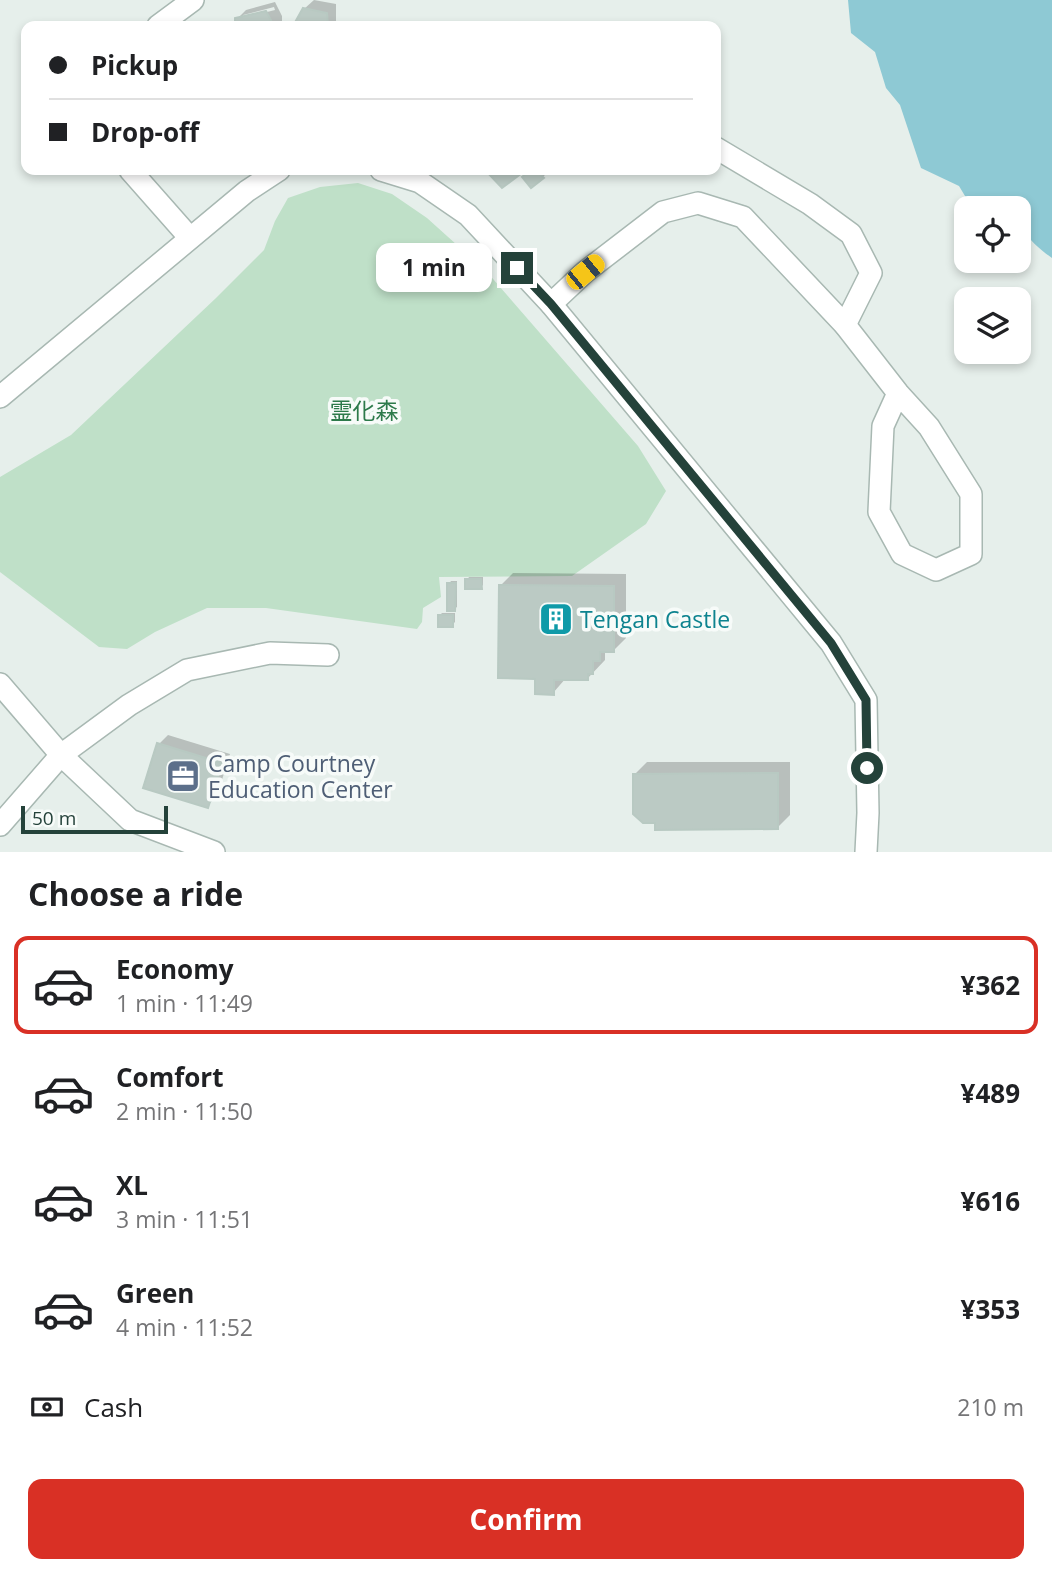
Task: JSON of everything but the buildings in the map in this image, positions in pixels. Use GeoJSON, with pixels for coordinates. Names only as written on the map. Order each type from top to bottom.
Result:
{"type":"FeatureCollection","features":[{"type":"Feature","properties":{"kind":"street"},"geometry":{"type":"LineString","coordinates":[[165,21],[193,0]]}},
{"type":"Feature","properties":{"kind":"street"},"geometry":{"type":"LineString","coordinates":[[721,151],[810,204],[851,234],[871,272],[845,325]]}},
{"type":"Feature","properties":{"kind":"street"},"geometry":{"type":"LineString","coordinates":[[134,175],[190,238]]}},
{"type":"Feature","properties":{"kind":"street"},"geometry":{"type":"LineString","coordinates":[[0,397],[247,191],[271,175]]}},
{"type":"Feature","properties":{"kind":"street"},"geometry":{"type":"LineString","coordinates":[[397,175],[420,182],[468,215],[551,304],[831,643],[866,700],[866,852]]}},
{"type":"Feature","properties":{"kind":"street"},"geometry":{"type":"LineString","coordinates":[[551,304],[585,272],[663,212],[698,204],[743,218],[845,325],[898,393],[929,427],[971,494],[971,554],[936,570],[902,554],[879,512],[883,426],[898,393]]}},
{"type":"Feature","properties":{"kind":"street"},"geometry":{"type":"LineString","coordinates":[[0,825],[61,755],[129,705],[187,670],[270,653],[328,655]]}},
{"type":"Feature","properties":{"kind":"street"},"geometry":{"type":"LineString","coordinates":[[0,684],[61,755],[131,820],[214,852]]}},
{"type":"Feature","properties":{"kind":"green space","name":"霊化森"},"geometry":{"type":"Polygon","coordinates":[[[358,183],[392,194],[427,218],[487,272],[638,446],[666,491],[646,524],[572,576],[439,577],[441,597],[423,608],[422,622],[417,629],[266,608],[207,608],[155,632],[127,649],[99,647],[0,572],[0,477],[71,435],[216,298],[264,250],[275,221],[288,198],[320,187],[358,183]]]}},
{"type":"Feature","properties":{"kind":"water"},"geometry":{"type":"Polygon","coordinates":[[[848,0],[1052,0],[1052,258],[1031,240],[1031,196],[965,196],[959,186],[921,168],[900,105],[886,88],[875,52],[851,33],[848,0]]]}},
{"type":"Feature","properties":{"kind":"place","name":"Tengan Castle"},"geometry":{"type":"Point","coordinates":[556,619]}},
{"type":"Feature","properties":{"kind":"place","name":"Camp Courtney Education Center"},"geometry":{"type":"Point","coordinates":[183,776]}},
{"type":"Feature","properties":{"kind":"route"},"geometry":{"type":"LineString","coordinates":[[517,268],[551,304],[831,643],[866,700],[867,768]]}}]}
